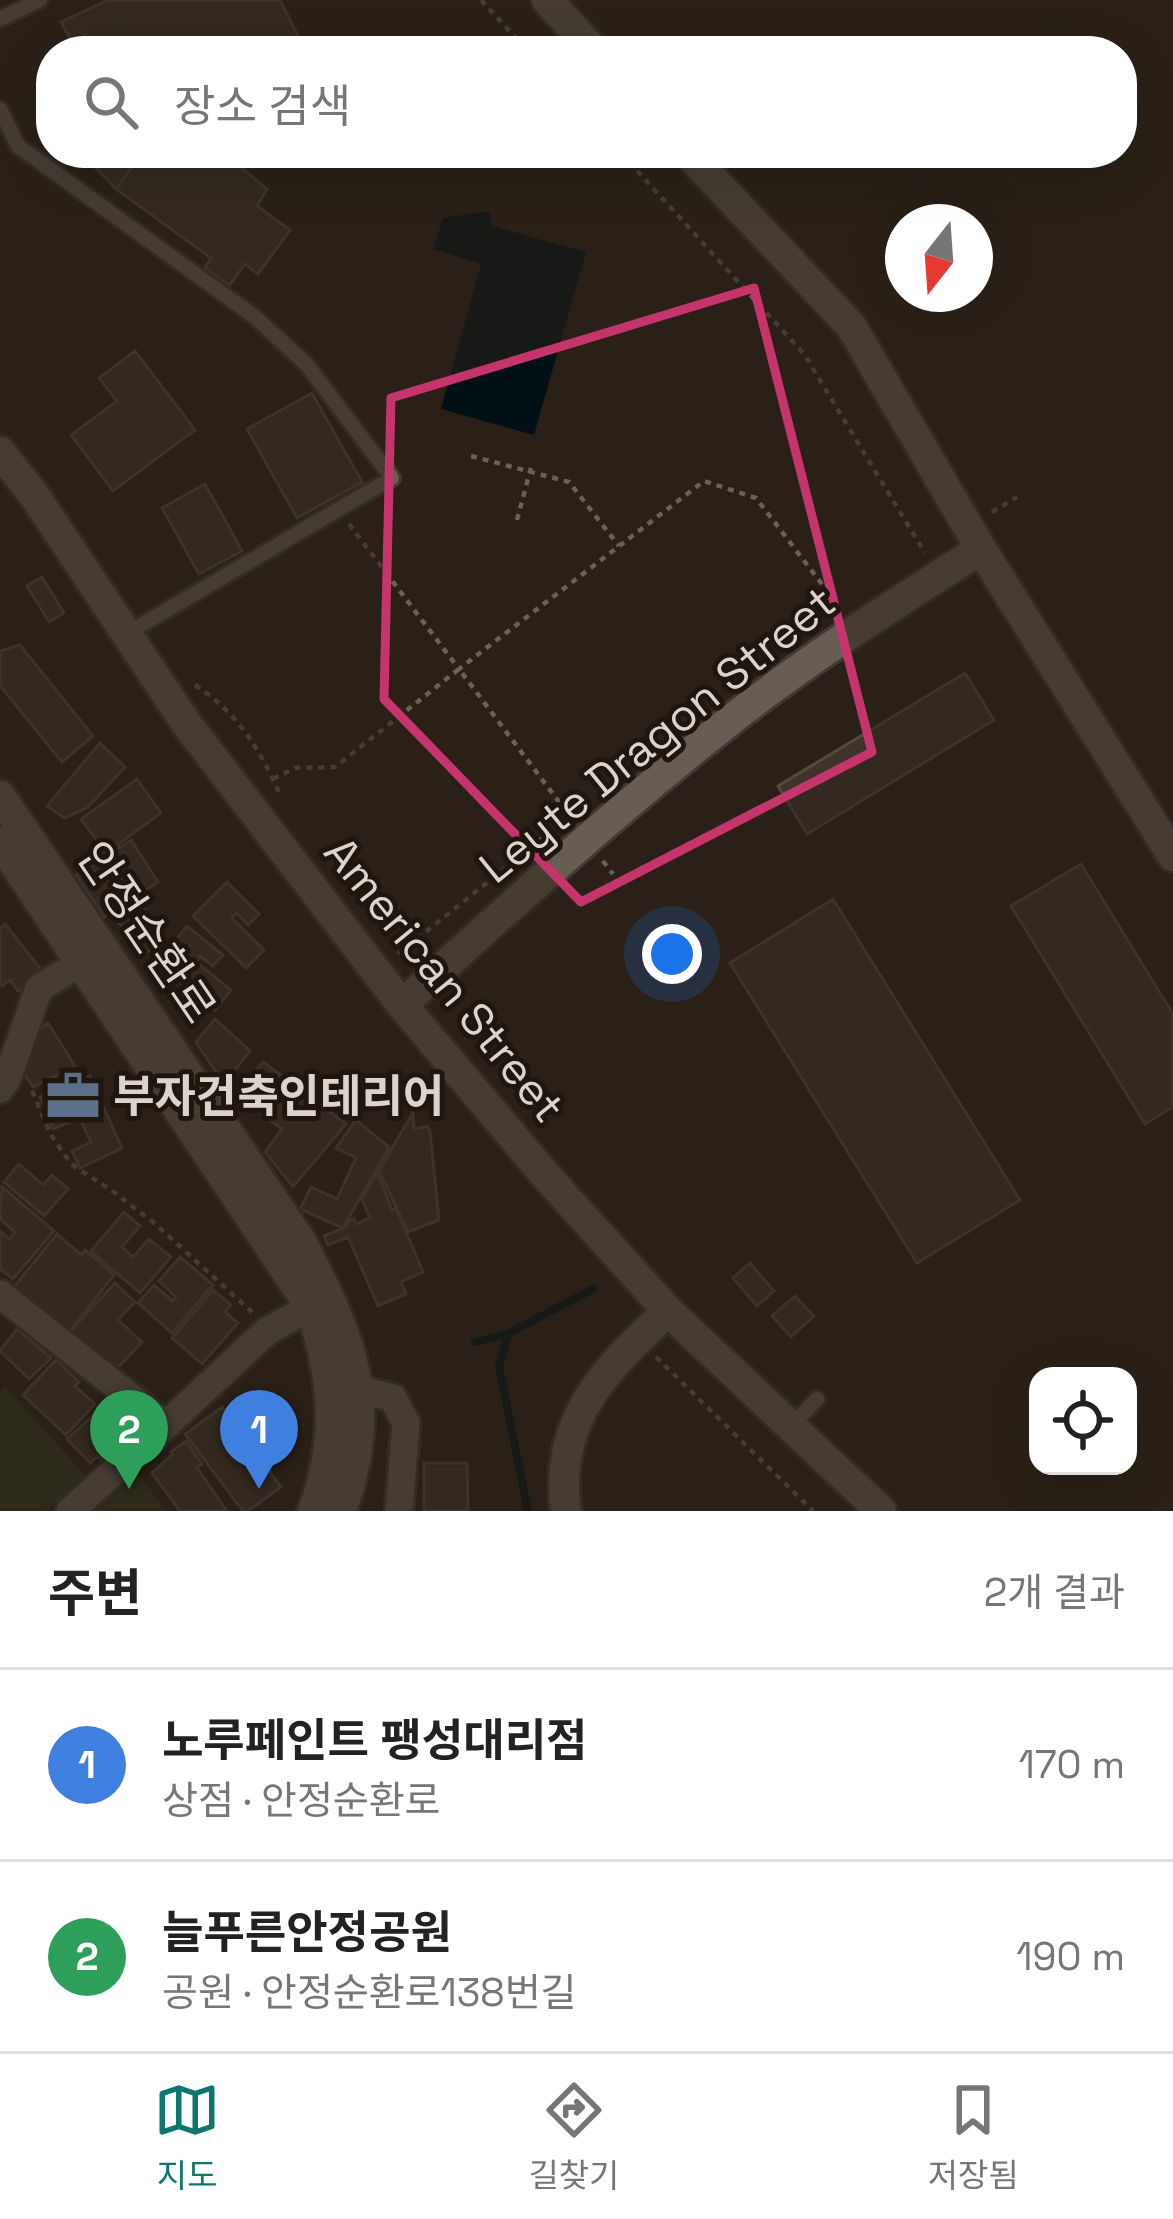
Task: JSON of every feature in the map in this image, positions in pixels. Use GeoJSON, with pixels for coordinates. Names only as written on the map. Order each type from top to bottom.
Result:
{"type":"FeatureCollection","features":[{"type":"Feature","properties":{"kind":"street"},"geometry":{"type":"LineString","coordinates":[[548,0],[580,36]]}},
{"type":"Feature","properties":{"kind":"street"},"geometry":{"type":"LineString","coordinates":[[702,168],[850,326],[981,549],[1173,856]]}},
{"type":"Feature","properties":{"kind":"street","name":"American Street"},"geometry":{"type":"LineString","coordinates":[[0,452],[34,495],[186,723],[402,1005],[668,1311],[881,1511]]}},
{"type":"Feature","properties":{"kind":"street","name":"Leyte Dragon Street"},"geometry":{"type":"LineString","coordinates":[[402,1005],[733,718],[862,625],[981,549]]}},
{"type":"Feature","properties":{"kind":"street","name":"안정순환로"},"geometry":{"type":"LineString","coordinates":[[0,796],[92,956]]}},
{"type":"Feature","properties":{"kind":"street","name":"안정순환로"},"geometry":{"type":"LineString","coordinates":[[0,842],[92,956],[302,1243],[320,1302],[332,1419],[328,1461],[314,1511]]}},
{"type":"Feature","properties":{"kind":"street"},"geometry":{"type":"LineString","coordinates":[[0,1088],[39,988],[92,956]]}},
{"type":"Feature","properties":{"kind":"street"},"geometry":{"type":"LineString","coordinates":[[0,1294],[166,1425]]}},
{"type":"Feature","properties":{"kind":"street"},"geometry":{"type":"LineString","coordinates":[[70,1511],[267,1331],[320,1302]]}},
{"type":"Feature","properties":{"kind":"street","name":"안정순환로"},"geometry":{"type":"LineString","coordinates":[[320,1302],[349,1347],[359,1389],[358,1444],[341,1511]]}},
{"type":"Feature","properties":{"kind":"street"},"geometry":{"type":"LineString","coordinates":[[566,1511],[564,1464],[577,1417],[600,1380],[668,1311]]}},
{"type":"Feature","properties":{"kind":"street"},"geometry":{"type":"LineString","coordinates":[[359,1389],[393,1398],[406,1423],[399,1511]]}},
{"type":"Feature","properties":{"kind":"lane"},"geometry":{"type":"LineString","coordinates":[[0,19],[40,0]]}},
{"type":"Feature","properties":{"kind":"lane"},"geometry":{"type":"LineString","coordinates":[[0,110],[18,146],[36,159]]}},
{"type":"Feature","properties":{"kind":"lane"},"geometry":{"type":"LineString","coordinates":[[48,168],[254,317],[307,364],[392,478],[126,634]]}},
{"type":"Feature","properties":{"kind":"lane"},"geometry":{"type":"LineString","coordinates":[[791,1428],[817,1399]]}},
{"type":"Feature","properties":{"kind":"path"},"geometry":{"type":"LineString","coordinates":[[481,0],[514,36]]}},
{"type":"Feature","properties":{"kind":"path"},"geometry":{"type":"LineString","coordinates":[[635,168],[804,355],[925,553]]}},
{"type":"Feature","properties":{"kind":"path"},"geometry":{"type":"LineString","coordinates":[[471,456],[531,468],[569,482],[619,546]]}},
{"type":"Feature","properties":{"kind":"path"},"geometry":{"type":"LineString","coordinates":[[517,520],[531,468]]}},
{"type":"Feature","properties":{"kind":"path"},"geometry":{"type":"LineString","coordinates":[[273,779],[295,768],[334,767],[704,481],[757,498],[838,605],[819,618]]}},
{"type":"Feature","properties":{"kind":"path"},"geometry":{"type":"LineString","coordinates":[[338,510],[613,874]]}},
{"type":"Feature","properties":{"kind":"path"},"geometry":{"type":"LineString","coordinates":[[394,957],[552,830]]}},
{"type":"Feature","properties":{"kind":"path"},"geometry":{"type":"LineString","coordinates":[[14,1056],[51,1135],[71,1164],[153,1222],[248,1306],[267,1331]]}},
{"type":"Feature","properties":{"kind":"path"},"geometry":{"type":"LineString","coordinates":[[642,1334],[656,1358],[813,1511]]}},
{"type":"Feature","properties":{"kind":"highlighted area"},"geometry":{"type":"Polygon","coordinates":[[[754,288],[872,752],[581,902],[384,699],[391,398],[754,288]]]}},
{"type":"Feature","properties":{"kind":"green space"},"geometry":{"type":"Polygon","coordinates":[[[5,1387],[85,1475],[46,1511],[0,1511],[0,1392],[5,1387]]]}},
{"type":"Feature","properties":{"kind":"green space"},"geometry":{"type":"Polygon","coordinates":[[[133,1467],[166,1511],[83,1511],[133,1467]]]}},
{"type":"Feature","properties":{"kind":"shaded area"},"geometry":{"type":"Polygon","coordinates":[[[489,211],[492,226],[586,252],[534,435],[441,409],[481,264],[433,249],[443,218],[489,211]]]}},
{"type":"Feature","properties":{"kind":"building"},"geometry":{"type":"Polygon","coordinates":[[[108,0],[280,0],[298,36],[69,36],[61,22],[108,0]]]}},
{"type":"Feature","properties":{"kind":"building"},"geometry":{"type":"Polygon","coordinates":[[[96,168],[131,168],[116,189],[96,168]]]}},
{"type":"Feature","properties":{"kind":"building"},"geometry":{"type":"Polygon","coordinates":[[[131,168],[242,168],[267,189],[257,206],[290,230],[258,274],[245,264],[229,286],[205,268],[211,258],[116,189],[131,168]]]}},
{"type":"Feature","properties":{"kind":"building"},"geometry":{"type":"Polygon","coordinates":[[[135,351],[195,430],[113,491],[71,435],[117,401],[99,378],[135,351]]]}},
{"type":"Feature","properties":{"kind":"building"},"geometry":{"type":"Polygon","coordinates":[[[312,393],[362,482],[297,518],[247,429],[312,393]]]}},
{"type":"Feature","properties":{"kind":"building"},"geometry":{"type":"Polygon","coordinates":[[[205,484],[242,551],[199,574],[162,508],[205,484]]]}},
{"type":"Feature","properties":{"kind":"building"},"geometry":{"type":"Polygon","coordinates":[[[42,577],[64,613],[49,622],[27,586],[42,577]]]}},
{"type":"Feature","properties":{"kind":"building"},"geometry":{"type":"Polygon","coordinates":[[[20,645],[93,736],[62,762],[0,686],[0,651],[20,645]]]}},
{"type":"Feature","properties":{"kind":"building"},"geometry":{"type":"Polygon","coordinates":[[[965,673],[994,720],[807,834],[778,786],[965,673]]]}},
{"type":"Feature","properties":{"kind":"building"},"geometry":{"type":"Polygon","coordinates":[[[100,743],[125,767],[88,807],[65,818],[47,806],[100,743]]]}},
{"type":"Feature","properties":{"kind":"building"},"geometry":{"type":"Polygon","coordinates":[[[137,779],[161,813],[106,853],[81,819],[137,779]]]}},
{"type":"Feature","properties":{"kind":"building"},"geometry":{"type":"Polygon","coordinates":[[[131,840],[158,882],[104,917],[76,875],[131,840]]]}},
{"type":"Feature","properties":{"kind":"building"},"geometry":{"type":"Polygon","coordinates":[[[1081,864],[1173,1014],[1173,1107],[1145,1124],[1011,906],[1081,864]]]}},
{"type":"Feature","properties":{"kind":"building"},"geometry":{"type":"Polygon","coordinates":[[[227,882],[259,914],[248,925],[237,913],[232,918],[264,950],[246,968],[193,916],[227,882]]]}},
{"type":"Feature","properties":{"kind":"building"},"geometry":{"type":"Polygon","coordinates":[[[833,899],[1020,1200],[917,1263],[730,963],[833,899]]]}},
{"type":"Feature","properties":{"kind":"building"},"geometry":{"type":"Polygon","coordinates":[[[141,901],[161,944],[144,953],[113,916],[141,901]]]}},
{"type":"Feature","properties":{"kind":"building"},"geometry":{"type":"Polygon","coordinates":[[[5,924],[43,972],[18,991],[10,980],[0,984],[0,929],[5,924]]]}},
{"type":"Feature","properties":{"kind":"building"},"geometry":{"type":"Polygon","coordinates":[[[187,926],[223,955],[213,966],[200,956],[196,962],[231,990],[215,1010],[157,963],[187,926]]]}},
{"type":"Feature","properties":{"kind":"building"},"geometry":{"type":"Polygon","coordinates":[[[215,1019],[250,1051],[224,1084],[196,1042],[215,1019]]]}},
{"type":"Feature","properties":{"kind":"building"},"geometry":{"type":"Polygon","coordinates":[[[48,1023],[75,1066],[33,1087],[17,1063],[28,1038],[48,1023]]]}},
{"type":"Feature","properties":{"kind":"building"},"geometry":{"type":"Polygon","coordinates":[[[263,1062],[346,1124],[293,1187],[265,1152],[282,1129],[236,1094],[263,1062]]]}},
{"type":"Feature","properties":{"kind":"building"},"geometry":{"type":"Polygon","coordinates":[[[90,1076],[104,1108],[53,1129],[40,1097],[90,1076]]]}},
{"type":"Feature","properties":{"kind":"building"},"geometry":{"type":"Polygon","coordinates":[[[104,1108],[122,1148],[80,1168],[72,1151],[91,1142],[80,1119],[104,1108]]]}},
{"type":"Feature","properties":{"kind":"building"},"geometry":{"type":"Polygon","coordinates":[[[413,1112],[414,1129],[428,1126],[430,1131],[439,1220],[408,1232],[379,1171],[413,1112]]]}},
{"type":"Feature","properties":{"kind":"building"},"geometry":{"type":"Polygon","coordinates":[[[356,1120],[389,1147],[343,1228],[300,1209],[311,1187],[337,1199],[356,1158],[336,1148],[356,1120]]]}},
{"type":"Feature","properties":{"kind":"building"},"geometry":{"type":"Polygon","coordinates":[[[19,1164],[43,1185],[52,1175],[68,1189],[44,1216],[4,1182],[19,1164]]]}},
{"type":"Feature","properties":{"kind":"building"},"geometry":{"type":"Polygon","coordinates":[[[377,1172],[423,1272],[401,1282],[406,1294],[378,1306],[348,1237],[328,1245],[324,1236],[354,1219],[356,1224],[370,1218],[362,1199],[377,1172]]]}},
{"type":"Feature","properties":{"kind":"building"},"geometry":{"type":"Polygon","coordinates":[[[2,1187],[54,1231],[13,1279],[0,1269],[0,1231],[9,1239],[15,1232],[0,1219],[2,1187]]]}},
{"type":"Feature","properties":{"kind":"building"},"geometry":{"type":"Polygon","coordinates":[[[124,1212],[140,1226],[122,1247],[133,1257],[149,1239],[171,1257],[140,1293],[91,1251],[124,1212]]]}},
{"type":"Feature","properties":{"kind":"building"},"geometry":{"type":"Polygon","coordinates":[[[57,1234],[114,1275],[68,1334],[13,1288],[57,1234]]]}},
{"type":"Feature","properties":{"kind":"building"},"geometry":{"type":"Polygon","coordinates":[[[180,1257],[213,1285],[172,1333],[138,1303],[154,1285],[173,1301],[176,1297],[159,1281],[180,1257]]]}},
{"type":"Feature","properties":{"kind":"building"},"geometry":{"type":"Polygon","coordinates":[[[750,1263],[774,1291],[757,1306],[733,1278],[750,1263]]]}},
{"type":"Feature","properties":{"kind":"building"},"geometry":{"type":"Polygon","coordinates":[[[115,1283],[135,1302],[118,1320],[142,1342],[112,1374],[68,1334],[115,1283]]]}},
{"type":"Feature","properties":{"kind":"building"},"geometry":{"type":"Polygon","coordinates":[[[213,1290],[231,1305],[225,1312],[238,1323],[202,1364],[172,1338],[213,1290]]]}},
{"type":"Feature","properties":{"kind":"building"},"geometry":{"type":"Polygon","coordinates":[[[795,1296],[814,1316],[791,1337],[772,1316],[795,1296]]]}},
{"type":"Feature","properties":{"kind":"building"},"geometry":{"type":"Polygon","coordinates":[[[17,1329],[51,1358],[29,1379],[0,1351],[17,1329]]]}},
{"type":"Feature","properties":{"kind":"building"},"geometry":{"type":"Polygon","coordinates":[[[56,1360],[95,1404],[66,1435],[23,1395],[56,1360]]]}},
{"type":"Feature","properties":{"kind":"building"},"geometry":{"type":"Polygon","coordinates":[[[103,1407],[126,1434],[101,1460],[98,1456],[90,1463],[67,1439],[103,1407]]]}},
{"type":"Feature","properties":{"kind":"building"},"geometry":{"type":"Polygon","coordinates":[[[222,1407],[281,1487],[248,1511],[243,1511],[185,1434],[222,1407]]]}},
{"type":"Feature","properties":{"kind":"building"},"geometry":{"type":"Polygon","coordinates":[[[186,1441],[202,1464],[197,1468],[227,1511],[180,1511],[152,1473],[186,1441]]]}},
{"type":"Feature","properties":{"kind":"building"},"geometry":{"type":"Polygon","coordinates":[[[424,1463],[467,1463],[468,1511],[424,1511],[424,1463]]]}},
{"type":"Feature","properties":{"kind":"waterway"},"geometry":{"type":"LineString","coordinates":[[475,1342],[509,1333],[593,1289]]}},
{"type":"Feature","properties":{"kind":"waterway"},"geometry":{"type":"LineString","coordinates":[[509,1333],[499,1366],[528,1511]]}},
{"type":"Feature","properties":{"kind":"place","name":"부자건축인테리어"},"geometry":{"type":"Point","coordinates":[73,1096]}},
{"type":"Feature","properties":{"kind":"place","name":"늘푸른안정공원"},"geometry":{"type":"Point","coordinates":[129,1489]}},
{"type":"Feature","properties":{"kind":"place","name":"노루페인트 팽성대리점"},"geometry":{"type":"Point","coordinates":[259,1489]}}]}
